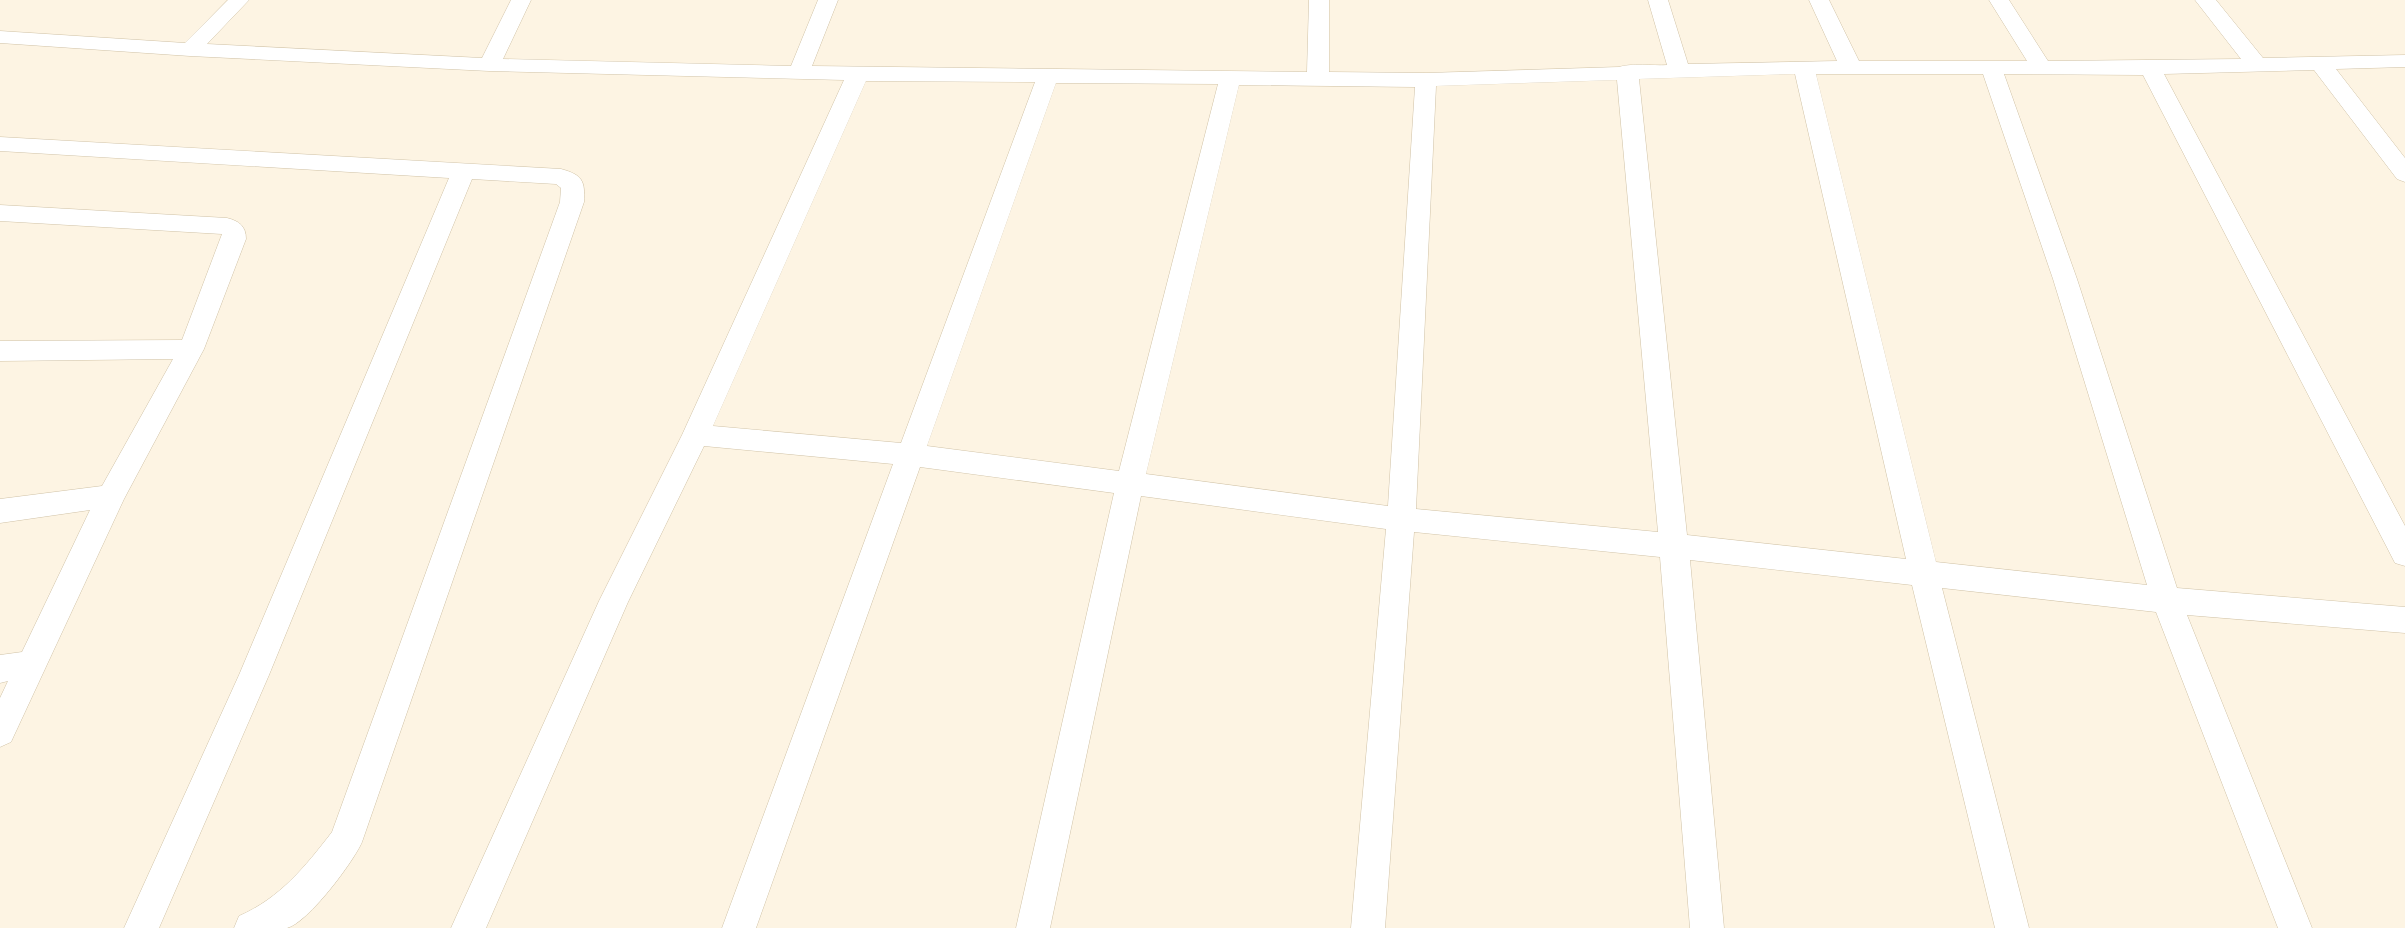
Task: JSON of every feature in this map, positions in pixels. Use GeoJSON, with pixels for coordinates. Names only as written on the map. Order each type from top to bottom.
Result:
{"type":"FeatureCollection","features":[{"type":"Feature","properties":{"kind":"street"},"geometry":{"type":"LineString","coordinates":[[190,50],[239,0]]}},
{"type":"Feature","properties":{"kind":"street"},"geometry":{"type":"LineString","coordinates":[[489,65],[521,0]]}},
{"type":"Feature","properties":{"kind":"street"},"geometry":{"type":"LineString","coordinates":[[798,74],[828,0]]}},
{"type":"Feature","properties":{"kind":"street"},"geometry":{"type":"LineString","coordinates":[[1318,78],[1319,0]]}},
{"type":"Feature","properties":{"kind":"street"},"geometry":{"type":"LineString","coordinates":[[1658,0],[1679,71]]}},
{"type":"Feature","properties":{"kind":"street"},"geometry":{"type":"LineString","coordinates":[[1819,0],[1851,67]]}},
{"type":"Feature","properties":{"kind":"street"},"geometry":{"type":"LineString","coordinates":[[1999,0],[2042,68]]}},
{"type":"Feature","properties":{"kind":"street"},"geometry":{"type":"LineString","coordinates":[[2205,0],[2257,65]]}},
{"type":"Feature","properties":{"kind":"street"},"geometry":{"type":"LineString","coordinates":[[0,37],[190,50],[489,65],[798,74],[1426,80],[1627,71],[1804,67],[2150,68],[2405,61]]}},
{"type":"Feature","properties":{"kind":"street"},"geometry":{"type":"LineString","coordinates":[[2320,63],[2405,174]]}},
{"type":"Feature","properties":{"kind":"street"},"geometry":{"type":"LineString","coordinates":[[1804,67],[1924,574],[2012,928]]}},
{"type":"Feature","properties":{"kind":"street"},"geometry":{"type":"LineString","coordinates":[[1991,67],[2065,279],[2166,600],[2295,928]]}},
{"type":"Feature","properties":{"kind":"street"},"geometry":{"type":"LineString","coordinates":[[2150,68],[2401,540]]}},
{"type":"Feature","properties":{"kind":"street"},"geometry":{"type":"LineString","coordinates":[[1627,71],[1674,546],[1707,928]]}},
{"type":"Feature","properties":{"kind":"street"},"geometry":{"type":"LineString","coordinates":[[468,928],[614,601],[696,435],[858,74]]}},
{"type":"Feature","properties":{"kind":"street"},"geometry":{"type":"LineString","coordinates":[[739,928],[1048,76]]}},
{"type":"Feature","properties":{"kind":"street"},"geometry":{"type":"LineString","coordinates":[[1033,928],[1130,482],[1230,78]]}},
{"type":"Feature","properties":{"kind":"street"},"geometry":{"type":"LineString","coordinates":[[1368,928],[1401,519],[1426,80]]}},
{"type":"Feature","properties":{"kind":"street"},"geometry":{"type":"LineString","coordinates":[[2381,144],[2405,143]]}},
{"type":"Feature","properties":{"kind":"street"},"geometry":{"type":"LineString","coordinates":[[0,144],[463,173],[561,177],[574,185],[572,202],[345,842],[305,894],[266,922],[251,928]]}},
{"type":"Feature","properties":{"kind":"street"},"geometry":{"type":"LineString","coordinates":[[141,928],[254,675],[463,173]]}},
{"type":"Feature","properties":{"kind":"street"},"geometry":{"type":"LineString","coordinates":[[0,213],[227,226],[234,231],[234,239],[191,348],[111,496],[0,732]]}},
{"type":"Feature","properties":{"kind":"street"},"geometry":{"type":"LineString","coordinates":[[0,351],[191,348]]}},
{"type":"Feature","properties":{"kind":"street"},"geometry":{"type":"LineString","coordinates":[[696,435],[912,455],[1130,482],[1401,519],[1674,546],[2166,600],[2405,620]]}},
{"type":"Feature","properties":{"kind":"street"},"geometry":{"type":"LineString","coordinates":[[0,511],[111,496]]}},
{"type":"Feature","properties":{"kind":"street"},"geometry":{"type":"LineString","coordinates":[[0,669],[32,664]]}}]}
